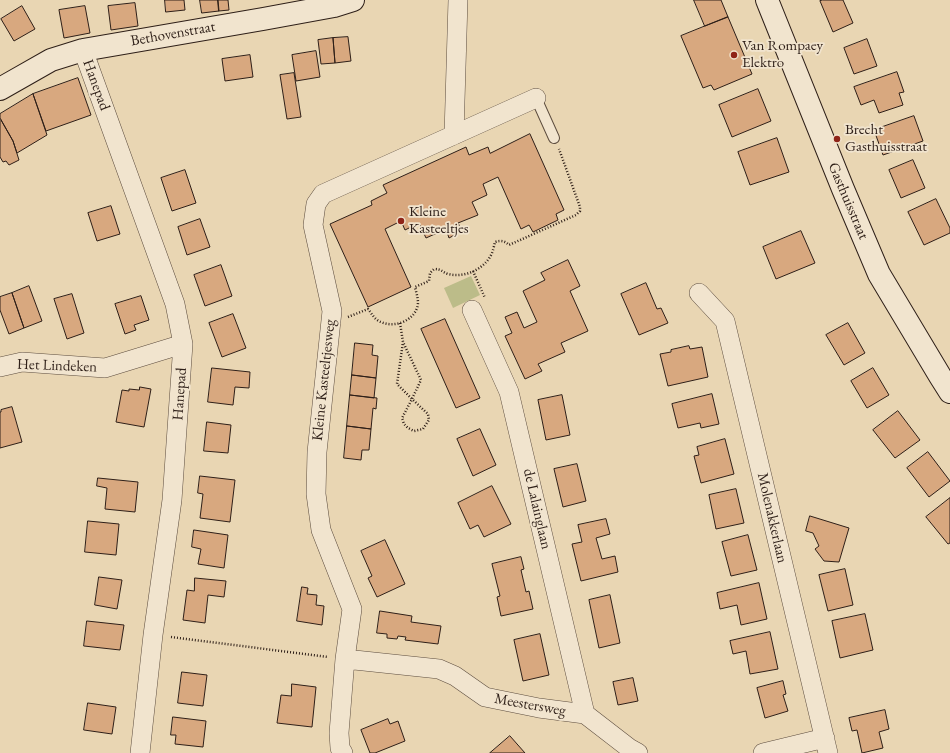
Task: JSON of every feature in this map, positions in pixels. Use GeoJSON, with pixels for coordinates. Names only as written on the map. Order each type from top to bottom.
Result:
{"type":"FeatureCollection","features":[{"type":"Feature","properties":{"kind":"main road","name":"Bethovenstraat"},"geometry":{"type":"LineString","coordinates":[[0,88],[51,60],[83,50],[320,9],[353,0]]}},
{"type":"Feature","properties":{"kind":"main road","name":"Gasthuisstraat"},"geometry":{"type":"LineString","coordinates":[[767,0],[879,274],[950,392]]}},
{"type":"Feature","properties":{"kind":"street"},"geometry":{"type":"LineString","coordinates":[[454,135],[458,0]]}},
{"type":"Feature","properties":{"kind":"street","name":"Hanepad"},"geometry":{"type":"LineString","coordinates":[[83,50],[174,304],[183,344],[172,500],[153,635],[140,753]]}},
{"type":"Feature","properties":{"kind":"street","name":"Kleine Kasteeltjesweg"},"geometry":{"type":"LineString","coordinates":[[343,753],[340,748],[339,733],[345,659],[352,609],[321,530],[316,494],[317,452],[332,311],[312,225],[316,204],[322,194],[536,98]]}},
{"type":"Feature","properties":{"kind":"street","name":"Molenakkerlaan"},"geometry":{"type":"LineString","coordinates":[[699,293],[725,320],[827,746]]}},
{"type":"Feature","properties":{"kind":"street","name":"de Lalainglaan"},"geometry":{"type":"LineString","coordinates":[[472,310],[509,392],[585,714]]}},
{"type":"Feature","properties":{"kind":"street","name":"Het Lindeken"},"geometry":{"type":"LineString","coordinates":[[0,367],[22,362],[105,368],[183,344]]}},
{"type":"Feature","properties":{"kind":"street","name":"Meestersweg"},"geometry":{"type":"LineString","coordinates":[[345,659],[439,669],[455,676],[485,697],[539,708],[585,714],[629,748],[638,753]]}},
{"type":"Feature","properties":{"kind":"street"},"geometry":{"type":"LineString","coordinates":[[763,753],[827,746]]}},
{"type":"Feature","properties":{"kind":"lane"},"geometry":{"type":"LineString","coordinates":[[536,98],[554,138]]}},
{"type":"Feature","properties":{"kind":"path"},"geometry":{"type":"LineString","coordinates":[[330,325],[368,309],[380,322],[387,324],[403,322],[410,318],[418,304],[418,296],[415,287],[429,281],[430,273],[434,269],[440,269],[448,274],[464,274],[473,271],[482,266],[490,256],[495,242],[500,240],[509,245],[576,216],[580,211],[580,207],[554,138]]}},
{"type":"Feature","properties":{"kind":"path"},"geometry":{"type":"LineString","coordinates":[[400,323],[403,342],[421,380],[412,398],[402,418],[404,424],[414,431],[423,429],[429,420],[428,414],[412,398],[397,384],[403,342]]}},
{"type":"Feature","properties":{"kind":"path"},"geometry":{"type":"LineString","coordinates":[[153,635],[345,659]]}},
{"type":"Feature","properties":{"kind":"green space"},"geometry":{"type":"Polygon","coordinates":[[[471,276],[480,295],[453,308],[444,288],[471,276]]]}},
{"type":"Feature","properties":{"kind":"building"},"geometry":{"type":"Polygon","coordinates":[[[165,0],[184,0],[185,10],[166,12],[165,0]]]}},
{"type":"Feature","properties":{"kind":"building"},"geometry":{"type":"Polygon","coordinates":[[[200,0],[218,0],[219,11],[202,13],[200,0]]]}},
{"type":"Feature","properties":{"kind":"building"},"geometry":{"type":"Polygon","coordinates":[[[218,0],[228,0],[229,10],[219,11],[218,0]]]}},
{"type":"Feature","properties":{"kind":"building"},"geometry":{"type":"Polygon","coordinates":[[[694,0],[721,0],[728,17],[705,26],[694,0]]]}},
{"type":"Feature","properties":{"kind":"building"},"geometry":{"type":"Polygon","coordinates":[[[843,0],[853,23],[833,32],[820,1],[843,0]]]}},
{"type":"Feature","properties":{"kind":"building"},"geometry":{"type":"Polygon","coordinates":[[[135,3],[138,26],[111,30],[108,6],[135,3]]]}},
{"type":"Feature","properties":{"kind":"building"},"geometry":{"type":"Polygon","coordinates":[[[22,6],[35,29],[14,41],[1,19],[22,6]]]}},
{"type":"Feature","properties":{"kind":"building"},"geometry":{"type":"Polygon","coordinates":[[[85,6],[90,33],[64,38],[59,10],[85,6]]]}},
{"type":"Feature","properties":{"kind":"building"},"geometry":{"type":"Polygon","coordinates":[[[728,17],[752,74],[714,90],[711,85],[703,88],[681,36],[728,17]]]}},
{"type":"Feature","properties":{"kind":"building"},"geometry":{"type":"Polygon","coordinates":[[[348,37],[351,61],[335,63],[333,38],[348,37]]]}},
{"type":"Feature","properties":{"kind":"building"},"geometry":{"type":"Polygon","coordinates":[[[333,38],[335,63],[321,64],[318,40],[333,38]]]}},
{"type":"Feature","properties":{"kind":"building"},"geometry":{"type":"Polygon","coordinates":[[[867,39],[877,66],[854,74],[844,48],[867,39]]]}},
{"type":"Feature","properties":{"kind":"building"},"geometry":{"type":"Polygon","coordinates":[[[316,51],[320,77],[296,81],[292,55],[316,51]]]}},
{"type":"Feature","properties":{"kind":"building"},"geometry":{"type":"Polygon","coordinates":[[[250,55],[253,77],[225,81],[222,59],[250,55]]]}},
{"type":"Feature","properties":{"kind":"building"},"geometry":{"type":"Polygon","coordinates":[[[897,72],[904,92],[899,93],[903,105],[879,113],[874,100],[861,105],[854,87],[897,72]]]}},
{"type":"Feature","properties":{"kind":"building"},"geometry":{"type":"Polygon","coordinates":[[[294,73],[301,117],[287,119],[280,75],[294,73]]]}},
{"type":"Feature","properties":{"kind":"building"},"geometry":{"type":"Polygon","coordinates":[[[78,78],[91,115],[46,131],[33,94],[78,78]]]}},
{"type":"Feature","properties":{"kind":"building"},"geometry":{"type":"Polygon","coordinates":[[[758,89],[771,121],[732,137],[719,105],[758,89]]]}},
{"type":"Feature","properties":{"kind":"building"},"geometry":{"type":"Polygon","coordinates":[[[33,94],[47,135],[17,153],[13,141],[0,118],[0,114],[33,94]]]}},
{"type":"Feature","properties":{"kind":"building"},"geometry":{"type":"Polygon","coordinates":[[[914,116],[923,141],[883,155],[874,130],[914,116]]]}},
{"type":"Feature","properties":{"kind":"building"},"geometry":{"type":"Polygon","coordinates":[[[1,120],[13,141],[19,160],[9,165],[6,161],[3,162],[0,157],[1,120]]]}},
{"type":"Feature","properties":{"kind":"building","name":"Kleine Kasteeltjes"},"geometry":{"type":"Polygon","coordinates":[[[530,134],[564,210],[556,214],[558,220],[533,232],[529,225],[521,229],[498,177],[483,184],[487,195],[472,202],[478,215],[458,223],[462,231],[449,238],[446,229],[426,238],[419,223],[405,230],[401,221],[385,229],[411,287],[368,307],[330,224],[372,205],[371,201],[387,193],[383,185],[466,147],[469,155],[488,147],[490,153],[530,134]]]}},
{"type":"Feature","properties":{"kind":"building"},"geometry":{"type":"Polygon","coordinates":[[[777,138],[789,172],[750,185],[738,152],[777,138]]]}},
{"type":"Feature","properties":{"kind":"building"},"geometry":{"type":"Polygon","coordinates":[[[913,160],[925,188],[901,198],[889,170],[913,160]]]}},
{"type":"Feature","properties":{"kind":"building"},"geometry":{"type":"Polygon","coordinates":[[[185,170],[196,203],[172,211],[161,178],[185,170]]]}},
{"type":"Feature","properties":{"kind":"building"},"geometry":{"type":"Polygon","coordinates":[[[936,199],[950,228],[950,233],[924,245],[908,212],[936,199]]]}},
{"type":"Feature","properties":{"kind":"building"},"geometry":{"type":"Polygon","coordinates":[[[111,206],[120,234],[97,241],[88,213],[111,206]]]}},
{"type":"Feature","properties":{"kind":"building"},"geometry":{"type":"Polygon","coordinates":[[[200,219],[210,247],[187,255],[178,227],[200,219]]]}},
{"type":"Feature","properties":{"kind":"building"},"geometry":{"type":"Polygon","coordinates":[[[801,231],[815,263],[776,279],[763,247],[801,231]]]}},
{"type":"Feature","properties":{"kind":"building"},"geometry":{"type":"Polygon","coordinates":[[[568,260],[580,286],[570,291],[588,331],[561,343],[565,352],[538,364],[542,371],[525,379],[505,336],[512,333],[505,317],[517,312],[524,328],[537,322],[523,291],[545,280],[541,273],[568,260]]]}},
{"type":"Feature","properties":{"kind":"building"},"geometry":{"type":"Polygon","coordinates":[[[221,265],[232,296],[205,306],[194,275],[221,265]]]}},
{"type":"Feature","properties":{"kind":"building"},"geometry":{"type":"Polygon","coordinates":[[[646,283],[657,309],[661,308],[668,323],[639,335],[621,294],[646,283]]]}},
{"type":"Feature","properties":{"kind":"building"},"geometry":{"type":"Polygon","coordinates":[[[29,286],[42,321],[24,328],[12,293],[29,286]]]}},
{"type":"Feature","properties":{"kind":"building"},"geometry":{"type":"Polygon","coordinates":[[[12,293],[24,328],[9,334],[0,310],[0,297],[12,293]]]}},
{"type":"Feature","properties":{"kind":"building"},"geometry":{"type":"Polygon","coordinates":[[[72,294],[84,333],[67,339],[54,299],[72,294]]]}},
{"type":"Feature","properties":{"kind":"building"},"geometry":{"type":"Polygon","coordinates":[[[141,296],[149,320],[134,325],[136,330],[125,334],[115,304],[141,296]]]}},
{"type":"Feature","properties":{"kind":"building"},"geometry":{"type":"Polygon","coordinates":[[[233,314],[246,348],[222,357],[209,323],[233,314]]]}},
{"type":"Feature","properties":{"kind":"building"},"geometry":{"type":"Polygon","coordinates":[[[445,319],[480,398],[456,408],[421,329],[445,319]]]}},
{"type":"Feature","properties":{"kind":"building"},"geometry":{"type":"Polygon","coordinates":[[[848,323],[865,353],[844,365],[826,335],[848,323]]]}},
{"type":"Feature","properties":{"kind":"building"},"geometry":{"type":"Polygon","coordinates":[[[355,343],[373,345],[372,355],[378,356],[376,378],[352,375],[355,343]]]}},
{"type":"Feature","properties":{"kind":"building"},"geometry":{"type":"Polygon","coordinates":[[[689,346],[690,349],[702,347],[708,377],[668,386],[660,354],[689,346]]]}},
{"type":"Feature","properties":{"kind":"building"},"geometry":{"type":"Polygon","coordinates":[[[212,368],[250,372],[249,388],[235,387],[233,405],[208,402],[212,368]]]}},
{"type":"Feature","properties":{"kind":"building"},"geometry":{"type":"Polygon","coordinates":[[[873,368],[889,395],[867,408],[851,381],[873,368]]]}},
{"type":"Feature","properties":{"kind":"building"},"geometry":{"type":"Polygon","coordinates":[[[352,375],[376,378],[374,398],[350,395],[352,375]]]}},
{"type":"Feature","properties":{"kind":"building"},"geometry":{"type":"Polygon","coordinates":[[[140,387],[151,389],[144,427],[116,422],[122,390],[139,390],[140,387]]]}},
{"type":"Feature","properties":{"kind":"building"},"geometry":{"type":"Polygon","coordinates":[[[712,394],[719,424],[701,428],[700,423],[678,428],[672,404],[712,394]]]}},
{"type":"Feature","properties":{"kind":"building"},"geometry":{"type":"Polygon","coordinates":[[[350,395],[377,398],[376,409],[373,408],[371,429],[347,426],[350,395]]]}},
{"type":"Feature","properties":{"kind":"building"},"geometry":{"type":"Polygon","coordinates":[[[562,395],[570,435],[546,440],[538,400],[562,395]]]}},
{"type":"Feature","properties":{"kind":"building"},"geometry":{"type":"Polygon","coordinates":[[[12,407],[22,442],[0,448],[0,412],[1,410],[12,407]]]}},
{"type":"Feature","properties":{"kind":"building"},"geometry":{"type":"Polygon","coordinates":[[[898,411],[920,440],[895,458],[873,430],[898,411]]]}},
{"type":"Feature","properties":{"kind":"building"},"geometry":{"type":"Polygon","coordinates":[[[207,422],[231,425],[228,453],[204,451],[207,422]]]}},
{"type":"Feature","properties":{"kind":"building"},"geometry":{"type":"Polygon","coordinates":[[[347,426],[371,429],[369,450],[362,450],[361,460],[344,458],[347,426]]]}},
{"type":"Feature","properties":{"kind":"building"},"geometry":{"type":"Polygon","coordinates":[[[480,429],[496,465],[473,476],[457,439],[480,429]]]}},
{"type":"Feature","properties":{"kind":"building"},"geometry":{"type":"Polygon","coordinates":[[[725,439],[734,474],[701,483],[694,456],[699,455],[697,447],[725,439]]]}},
{"type":"Feature","properties":{"kind":"building"},"geometry":{"type":"Polygon","coordinates":[[[928,452],[950,481],[929,497],[907,468],[928,452]]]}},
{"type":"Feature","properties":{"kind":"building"},"geometry":{"type":"Polygon","coordinates":[[[577,464],[586,501],[563,507],[554,469],[577,464]]]}},
{"type":"Feature","properties":{"kind":"building"},"geometry":{"type":"Polygon","coordinates":[[[200,476],[235,480],[230,522],[200,518],[203,494],[198,493],[200,476]]]}},
{"type":"Feature","properties":{"kind":"building"},"geometry":{"type":"Polygon","coordinates":[[[98,478],[138,482],[135,512],[105,509],[107,488],[97,486],[98,478]]]}},
{"type":"Feature","properties":{"kind":"building"},"geometry":{"type":"Polygon","coordinates":[[[492,486],[511,524],[484,537],[478,525],[470,529],[458,503],[492,486]]]}},
{"type":"Feature","properties":{"kind":"building"},"geometry":{"type":"Polygon","coordinates":[[[736,489],[744,523],[716,529],[709,495],[736,489]]]}},
{"type":"Feature","properties":{"kind":"building"},"geometry":{"type":"Polygon","coordinates":[[[950,498],[950,543],[948,544],[926,517],[950,498]]]}},
{"type":"Feature","properties":{"kind":"building"},"geometry":{"type":"Polygon","coordinates":[[[810,516],[849,528],[839,562],[824,561],[815,549],[819,546],[813,533],[806,531],[810,516]]]}},
{"type":"Feature","properties":{"kind":"building"},"geometry":{"type":"Polygon","coordinates":[[[606,519],[610,534],[596,538],[602,559],[615,556],[618,572],[581,581],[572,544],[582,542],[578,525],[606,519]]]}},
{"type":"Feature","properties":{"kind":"building"},"geometry":{"type":"Polygon","coordinates":[[[88,521],[119,524],[116,555],[85,552],[88,521]]]}},
{"type":"Feature","properties":{"kind":"building"},"geometry":{"type":"Polygon","coordinates":[[[194,530],[228,535],[224,568],[198,564],[201,549],[192,547],[194,530]]]}},
{"type":"Feature","properties":{"kind":"building"},"geometry":{"type":"Polygon","coordinates":[[[748,535],[757,570],[731,576],[722,542],[748,535]]]}},
{"type":"Feature","properties":{"kind":"building"},"geometry":{"type":"Polygon","coordinates":[[[385,540],[405,584],[377,597],[368,578],[372,576],[361,551],[385,540]]]}},
{"type":"Feature","properties":{"kind":"building"},"geometry":{"type":"Polygon","coordinates":[[[521,557],[524,569],[521,570],[526,592],[529,591],[533,609],[501,616],[497,597],[500,596],[492,564],[521,557]]]}},
{"type":"Feature","properties":{"kind":"building"},"geometry":{"type":"Polygon","coordinates":[[[845,569],[853,605],[828,611],[819,575],[845,569]]]}},
{"type":"Feature","properties":{"kind":"building"},"geometry":{"type":"Polygon","coordinates":[[[99,577],[122,580],[117,609],[95,605],[99,577]]]}},
{"type":"Feature","properties":{"kind":"building"},"geometry":{"type":"Polygon","coordinates":[[[195,578],[226,581],[224,597],[208,595],[205,623],[183,620],[187,590],[194,591],[195,578]]]}},
{"type":"Feature","properties":{"kind":"building"},"geometry":{"type":"Polygon","coordinates":[[[759,583],[767,619],[741,625],[737,605],[720,609],[717,593],[759,583]]]}},
{"type":"Feature","properties":{"kind":"building"},"geometry":{"type":"Polygon","coordinates":[[[302,587],[308,588],[307,594],[317,595],[316,605],[324,606],[322,625],[297,621],[302,587]]]}},
{"type":"Feature","properties":{"kind":"building"},"geometry":{"type":"Polygon","coordinates":[[[610,595],[620,643],[599,648],[589,600],[610,595]]]}},
{"type":"Feature","properties":{"kind":"building"},"geometry":{"type":"Polygon","coordinates":[[[380,611],[412,616],[411,622],[441,626],[438,644],[405,640],[406,637],[398,636],[397,639],[387,638],[387,634],[377,633],[380,611]]]}},
{"type":"Feature","properties":{"kind":"building"},"geometry":{"type":"Polygon","coordinates":[[[865,614],[873,650],[840,658],[832,621],[865,614]]]}},
{"type":"Feature","properties":{"kind":"building"},"geometry":{"type":"Polygon","coordinates":[[[87,621],[124,625],[120,650],[84,646],[87,621]]]}},
{"type":"Feature","properties":{"kind":"building"},"geometry":{"type":"Polygon","coordinates":[[[770,632],[778,669],[750,674],[746,651],[733,654],[730,641],[770,632]]]}},
{"type":"Feature","properties":{"kind":"building"},"geometry":{"type":"Polygon","coordinates":[[[540,634],[549,675],[523,681],[514,640],[540,634]]]}},
{"type":"Feature","properties":{"kind":"building"},"geometry":{"type":"Polygon","coordinates":[[[182,672],[207,675],[203,706],[178,703],[182,672]]]}},
{"type":"Feature","properties":{"kind":"building"},"geometry":{"type":"Polygon","coordinates":[[[633,678],[638,701],[618,705],[613,682],[633,678]]]}},
{"type":"Feature","properties":{"kind":"building"},"geometry":{"type":"Polygon","coordinates":[[[783,681],[786,694],[783,695],[788,711],[765,718],[757,688],[783,681]]]}},
{"type":"Feature","properties":{"kind":"building"},"geometry":{"type":"Polygon","coordinates":[[[292,684],[316,687],[312,727],[277,723],[281,695],[291,696],[292,684]]]}},
{"type":"Feature","properties":{"kind":"building"},"geometry":{"type":"Polygon","coordinates":[[[88,703],[116,707],[112,734],[84,730],[88,703]]]}},
{"type":"Feature","properties":{"kind":"building"},"geometry":{"type":"Polygon","coordinates":[[[885,710],[889,729],[879,732],[883,748],[862,753],[857,730],[852,731],[849,718],[885,710]]]}},
{"type":"Feature","properties":{"kind":"building"},"geometry":{"type":"Polygon","coordinates":[[[173,717],[206,721],[203,747],[175,744],[176,735],[171,735],[173,717]]]}},
{"type":"Feature","properties":{"kind":"building"},"geometry":{"type":"Polygon","coordinates":[[[388,719],[390,724],[398,721],[405,741],[375,753],[370,753],[361,730],[388,719]]]}},
{"type":"Feature","properties":{"kind":"building"},"geometry":{"type":"Polygon","coordinates":[[[510,736],[525,753],[490,753],[510,736]]]}},
{"type":"Feature","properties":{"kind":"place","name":"Van Rompaey Elektro"},"geometry":{"type":"Point","coordinates":[734,55]}},
{"type":"Feature","properties":{"kind":"place","name":"Brecht Gasthuisstraat"},"geometry":{"type":"Point","coordinates":[837,139]}},
{"type":"Feature","properties":{"kind":"place","name":"Kleine Kasteeltjes"},"geometry":{"type":"Point","coordinates":[401,221]}}]}
